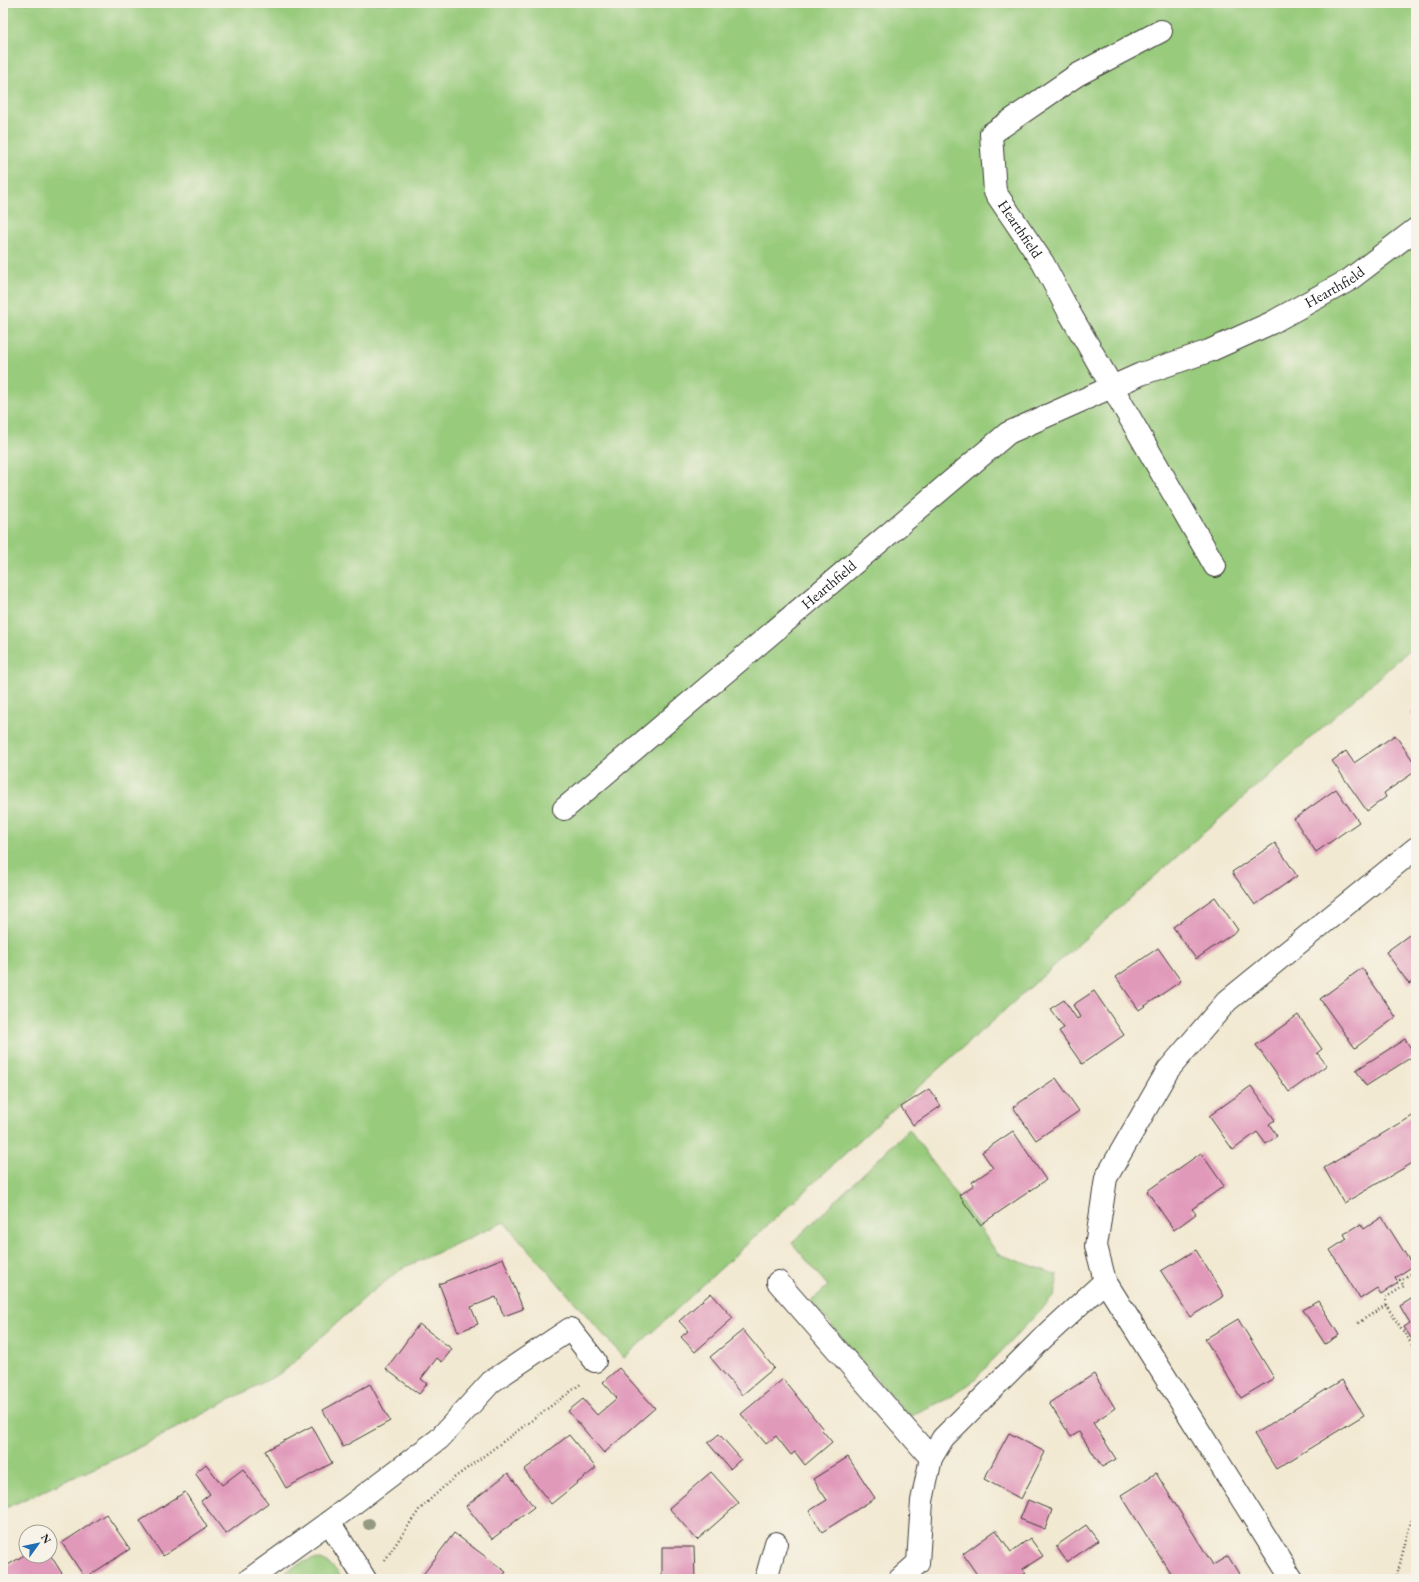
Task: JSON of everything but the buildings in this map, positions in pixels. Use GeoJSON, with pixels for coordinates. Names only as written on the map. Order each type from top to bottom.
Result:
{"type":"FeatureCollection","features":[{"type":"Feature","properties":{"kind":"street","name":"Hearthfield"},"geometry":{"type":"LineString","coordinates":[[1161,31],[1077,75],[991,134],[995,192],[1043,263],[1111,387],[1215,566]]}},
{"type":"Feature","properties":{"kind":"street","name":"Hearthfield"},"geometry":{"type":"LineString","coordinates":[[564,809],[1008,433],[1141,374],[1209,351],[1271,323],[1349,280],[1416,229]]}},
{"type":"Feature","properties":{"kind":"street"},"geometry":{"type":"LineString","coordinates":[[1292,1579],[1105,1281],[1096,1246],[1106,1178],[1168,1070],[1227,1001],[1416,848]]}},
{"type":"Feature","properties":{"kind":"street"},"geometry":{"type":"LineString","coordinates":[[900,1579],[918,1571],[922,1501],[931,1458],[943,1438],[1041,1340],[1105,1281]]}},
{"type":"Feature","properties":{"kind":"street"},"geometry":{"type":"LineString","coordinates":[[778,1282],[931,1458]]}},
{"type":"Feature","properties":{"kind":"street"},"geometry":{"type":"LineString","coordinates":[[250,1579],[330,1522],[439,1439],[491,1382],[570,1329],[591,1370]]}},
{"type":"Feature","properties":{"kind":"street"},"geometry":{"type":"LineString","coordinates":[[330,1522],[365,1579]]}},
{"type":"Feature","properties":{"kind":"street"},"geometry":{"type":"LineString","coordinates":[[766,1579],[776,1543]]}},
{"type":"Feature","properties":{"kind":"path"},"geometry":{"type":"LineString","coordinates":[[1416,1271],[1400,1280],[1404,1286],[1386,1298],[1386,1305],[1416,1350]]}},
{"type":"Feature","properties":{"kind":"path"},"geometry":{"type":"LineString","coordinates":[[1358,1323],[1386,1305]]}},
{"type":"Feature","properties":{"kind":"path"},"geometry":{"type":"LineString","coordinates":[[384,1560],[419,1510],[450,1481],[591,1370]]}},
{"type":"Feature","properties":{"kind":"path"},"geometry":{"type":"LineString","coordinates":[[1396,1579],[1409,1528],[1416,1509]]}},
{"type":"Feature","properties":{"kind":"green space"},"geometry":{"type":"Polygon","coordinates":[[[3,3],[1416,3],[1416,644],[890,1112],[624,1358],[504,1222],[403,1268],[369,1294],[283,1372],[128,1453],[3,1509],[3,3]]]}},
{"type":"Feature","properties":{"kind":"green space"},"geometry":{"type":"Polygon","coordinates":[[[909,1129],[998,1254],[1058,1275],[1054,1296],[971,1383],[945,1400],[912,1416],[905,1413],[811,1301],[828,1286],[792,1243],[909,1129]]]}},
{"type":"Feature","properties":{"kind":"green space"},"geometry":{"type":"Polygon","coordinates":[[[315,1559],[327,1563],[343,1579],[277,1579],[295,1566],[315,1559]]]}}]}
